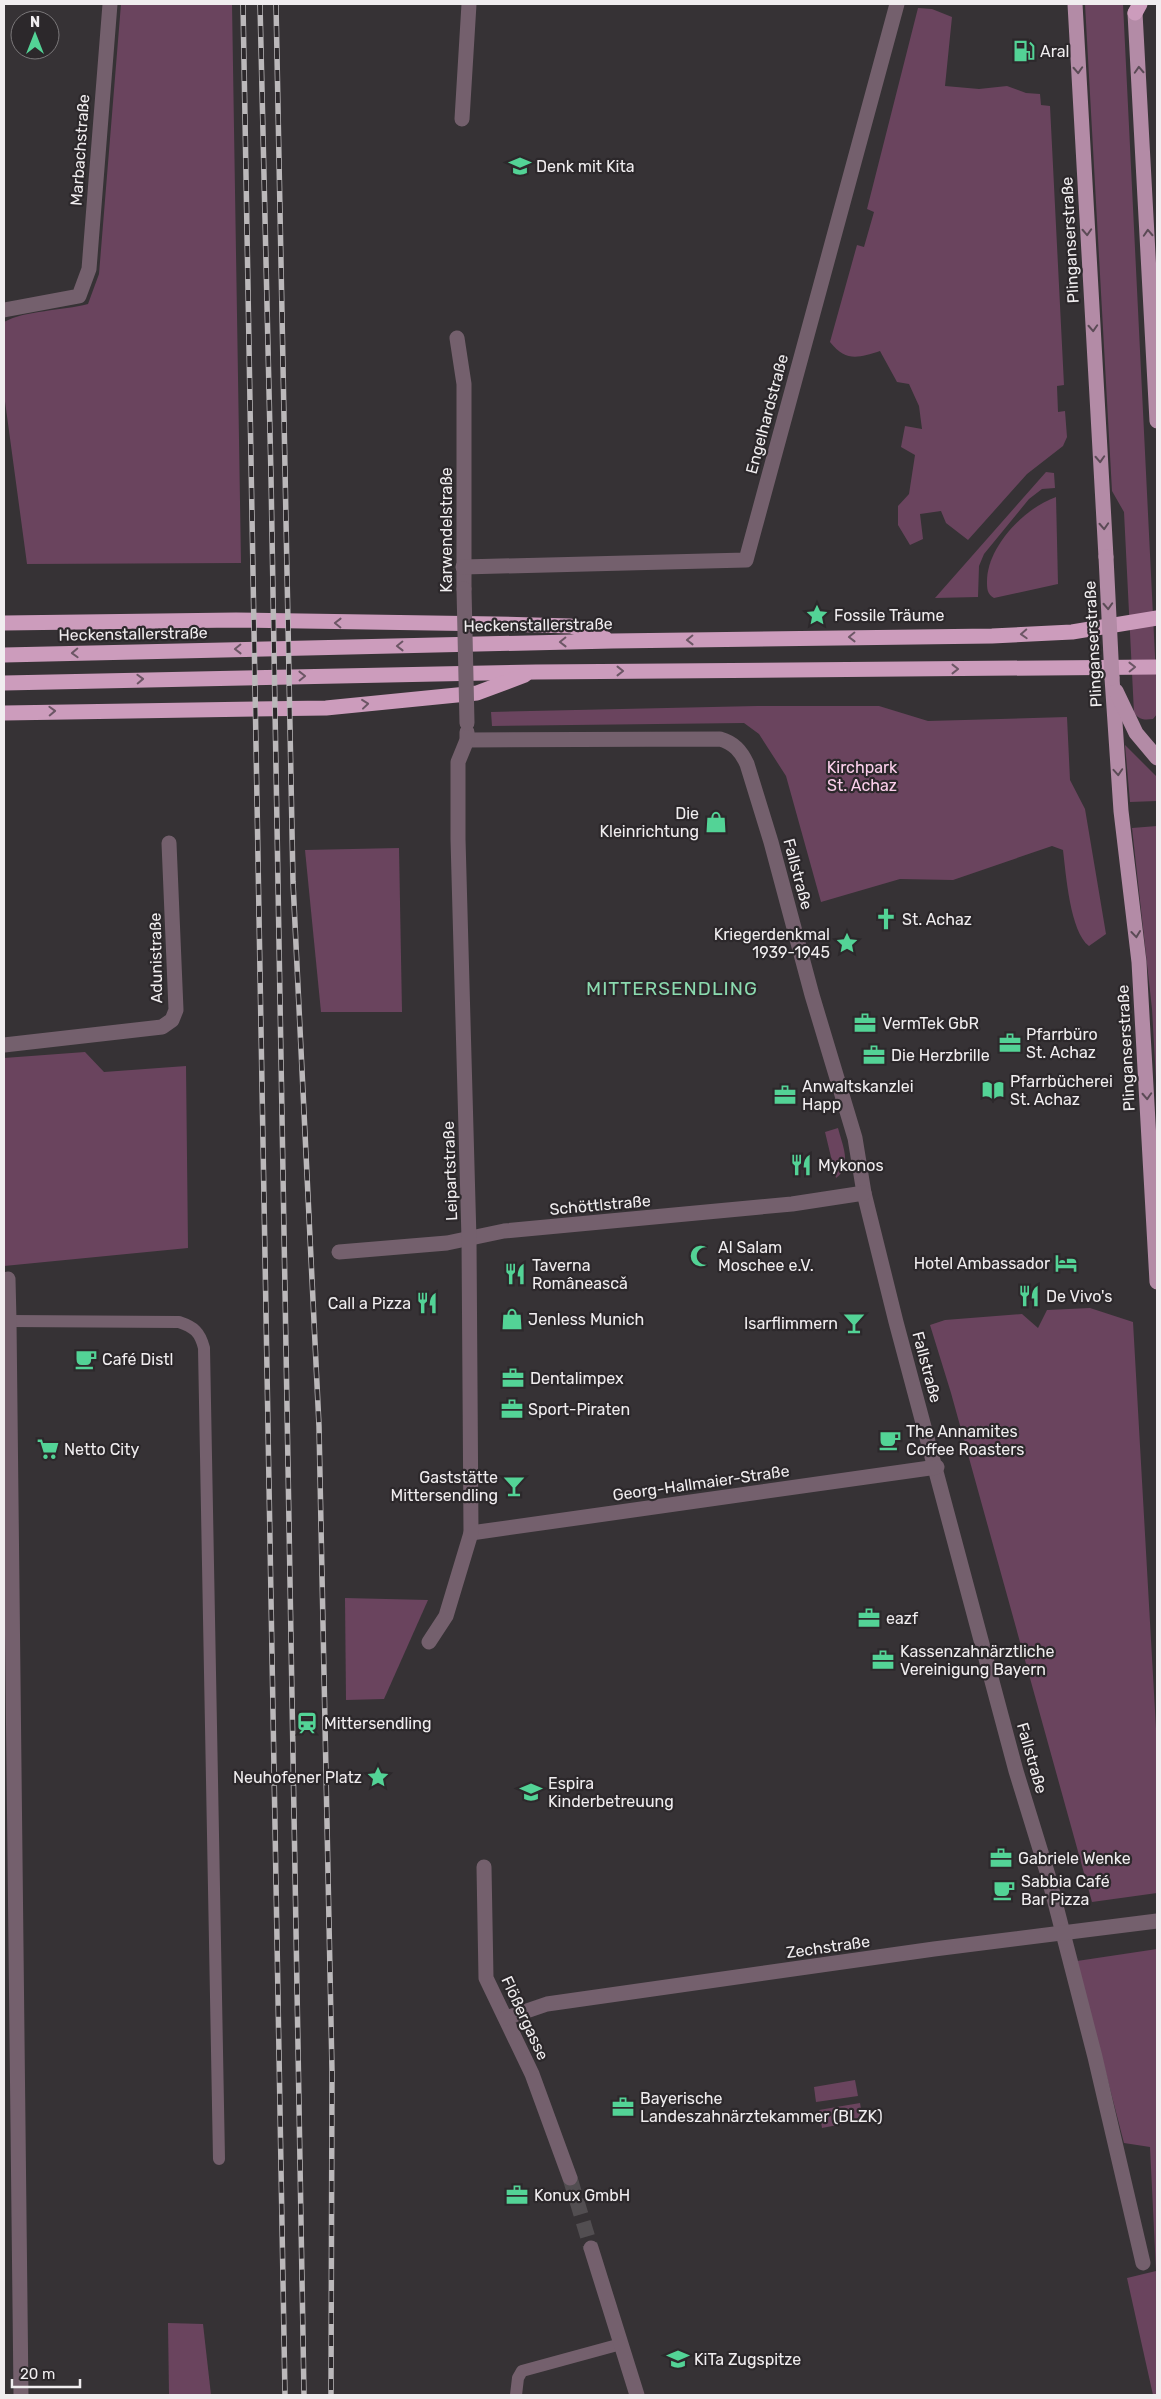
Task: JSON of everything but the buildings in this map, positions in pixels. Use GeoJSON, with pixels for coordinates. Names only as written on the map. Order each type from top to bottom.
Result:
{"type":"FeatureCollection","features":[{"type":"Feature","properties":{"kind":"highway","name":"Heckenstallerstraße"},"geometry":{"type":"LineString","coordinates":[[4,655],[612,641],[992,636],[1072,632],[1157,618]]}},
{"type":"Feature","properties":{"kind":"highway"},"geometry":{"type":"LineString","coordinates":[[4,623],[236,620],[571,626],[612,641]]}},
{"type":"Feature","properties":{"kind":"highway"},"geometry":{"type":"LineString","coordinates":[[4,683],[536,672],[1040,669],[1157,666]]}},
{"type":"Feature","properties":{"kind":"highway"},"geometry":{"type":"LineString","coordinates":[[4,713],[326,708],[477,693],[536,672]]}},
{"type":"Feature","properties":{"kind":"main road","name":"Plinganserstraße"},"geometry":{"type":"LineString","coordinates":[[1075,4],[1114,724],[1121,811],[1139,962],[1157,1282]]}},
{"type":"Feature","properties":{"kind":"main road"},"geometry":{"type":"LineString","coordinates":[[1138,8],[1157,421]]}},
{"type":"Feature","properties":{"kind":"main road"},"geometry":{"type":"LineString","coordinates":[[1112,678],[1130,723],[1157,758]]}},
{"type":"Feature","properties":{"kind":"street","name":"Marbachstraße"},"geometry":{"type":"LineString","coordinates":[[4,310],[79,296],[90,269],[110,4]]}},
{"type":"Feature","properties":{"kind":"street"},"geometry":{"type":"LineString","coordinates":[[462,119],[469,4]]}},
{"type":"Feature","properties":{"kind":"street","name":"Engelhardstraße"},"geometry":{"type":"LineString","coordinates":[[463,567],[746,560],[897,4]]}},
{"type":"Feature","properties":{"kind":"street","name":"Karwendelstraße"},"geometry":{"type":"LineString","coordinates":[[457,338],[464,384],[463,567],[467,723]]}},
{"type":"Feature","properties":{"kind":"street","name":"Leipartstraße"},"geometry":{"type":"LineString","coordinates":[[429,1642],[446,1616],[471,1533],[470,1239],[458,839],[458,762],[467,740],[467,723]]}},
{"type":"Feature","properties":{"kind":"street","name":"Fallstraße"},"geometry":{"type":"LineString","coordinates":[[467,740],[706,738],[731,742],[742,753],[771,842],[812,995],[854,1138],[864,1193],[1016,1771],[1048,1875],[1095,2058],[1143,2263]]}},
{"type":"Feature","properties":{"kind":"street","name":"Adunistraße"},"geometry":{"type":"LineString","coordinates":[[4,1045],[162,1027],[172,1020],[176,1010],[169,844]]}},
{"type":"Feature","properties":{"kind":"street","name":"Schöttlstraße"},"geometry":{"type":"LineString","coordinates":[[339,1252],[447,1244],[504,1231],[772,1206],[864,1193]]}},
{"type":"Feature","properties":{"kind":"street"},"geometry":{"type":"LineString","coordinates":[[6,1280],[9,1321],[20,2395]]}},
{"type":"Feature","properties":{"kind":"street","name":"Georg-Hallmaier-Straße"},"geometry":{"type":"LineString","coordinates":[[471,1533],[937,1468]]}},
{"type":"Feature","properties":{"kind":"street","name":"Flößergasse"},"geometry":{"type":"LineString","coordinates":[[484,1867],[485,1970],[489,1985],[532,2074],[570,2178]]}},
{"type":"Feature","properties":{"kind":"street","name":"Zechstraße"},"geometry":{"type":"LineString","coordinates":[[506,2018],[547,2004],[1062,1932],[1157,1922]]}},
{"type":"Feature","properties":{"kind":"street"},"geometry":{"type":"LineString","coordinates":[[591,2248],[637,2395]]}},
{"type":"Feature","properties":{"kind":"lane"},"geometry":{"type":"LineString","coordinates":[[9,1321],[179,1322],[193,1326],[201,1336],[204,1348],[219,2159]]}},
{"type":"Feature","properties":{"kind":"lane"},"geometry":{"type":"LineString","coordinates":[[516,2395],[518,2378],[522,2371],[621,2344]]}},
{"type":"Feature","properties":{"kind":"green space"},"geometry":{"type":"Polygon","coordinates":[[[121,4],[232,4],[241,563],[27,564],[4,394],[4,322],[23,315],[88,304],[99,274],[121,4]]]}},
{"type":"Feature","properties":{"kind":"green space"},"geometry":{"type":"Polygon","coordinates":[[[1085,4],[1123,4],[1157,697],[1157,714],[1153,719],[1140,718],[1134,713],[1124,512],[1112,491],[1085,4]]]}},
{"type":"Feature","properties":{"kind":"green space"},"geometry":{"type":"Polygon","coordinates":[[[918,8],[932,9],[952,17],[945,86],[979,89],[1007,86],[1026,93],[1040,94],[1041,105],[1050,106],[1064,385],[1057,386],[1058,412],[1065,411],[1067,437],[1063,446],[1027,474],[968,540],[946,523],[941,511],[920,514],[923,539],[910,545],[898,525],[898,506],[909,494],[915,455],[901,447],[905,426],[922,429],[919,406],[909,384],[897,382],[880,351],[853,357],[841,353],[830,342],[857,245],[864,247],[874,212],[867,209],[918,8]]]}},
{"type":"Feature","properties":{"kind":"green space"},"geometry":{"type":"Polygon","coordinates":[[[1046,472],[1054,473],[1055,488],[1042,489],[1029,499],[984,554],[979,566],[978,597],[935,598],[1046,472]]]}},
{"type":"Feature","properties":{"kind":"green space"},"geometry":{"type":"Polygon","coordinates":[[[1056,497],[1058,584],[994,598],[988,591],[987,581],[993,555],[1000,542],[1020,519],[1044,502],[1056,497]]]}},
{"type":"Feature","properties":{"kind":"green space","name":"Kirchpark St. Achaz"},"geometry":{"type":"Polygon","coordinates":[[[757,706],[879,706],[928,721],[1067,717],[1070,780],[1085,809],[1106,934],[1089,946],[1083,939],[1073,916],[1063,850],[1052,846],[953,880],[900,879],[821,902],[786,776],[759,734],[744,723],[492,726],[491,712],[757,706]]]}},
{"type":"Feature","properties":{"kind":"green space"},"geometry":{"type":"Polygon","coordinates":[[[1125,745],[1157,777],[1157,801],[1130,802],[1125,745]]]}},
{"type":"Feature","properties":{"kind":"green space"},"geometry":{"type":"Polygon","coordinates":[[[1157,826],[1157,1098],[1152,1009],[1132,828],[1157,826]]]}},
{"type":"Feature","properties":{"kind":"green space"},"geometry":{"type":"Polygon","coordinates":[[[399,848],[402,1012],[321,1012],[305,850],[399,848]]]}},
{"type":"Feature","properties":{"kind":"green space"},"geometry":{"type":"Polygon","coordinates":[[[85,1052],[104,1072],[186,1066],[188,1248],[4,1266],[4,1058],[85,1052]]]}},
{"type":"Feature","properties":{"kind":"green space"},"geometry":{"type":"Polygon","coordinates":[[[838,1128],[844,1148],[845,1161],[841,1173],[836,1178],[825,1132],[838,1128]]]}},
{"type":"Feature","properties":{"kind":"green space"},"geometry":{"type":"Polygon","coordinates":[[[1090,1308],[1133,1322],[1157,1746],[1157,1893],[1092,1902],[951,1393],[930,1325],[945,1320],[1022,1314],[1038,1328],[1047,1310],[1090,1308]]]}},
{"type":"Feature","properties":{"kind":"green space"},"geometry":{"type":"Polygon","coordinates":[[[345,1598],[428,1600],[384,1699],[346,1700],[345,1598]]]}},
{"type":"Feature","properties":{"kind":"green space"},"geometry":{"type":"Polygon","coordinates":[[[1157,1949],[1157,2395],[1153,2395],[1127,2278],[1156,2271],[1150,2147],[1124,2143],[1077,1961],[1157,1949]]]}},
{"type":"Feature","properties":{"kind":"green space"},"geometry":{"type":"Polygon","coordinates":[[[855,2080],[858,2096],[816,2102],[814,2087],[855,2080]]]}},
{"type":"Feature","properties":{"kind":"green space"},"geometry":{"type":"Polygon","coordinates":[[[860,2103],[863,2120],[822,2128],[819,2110],[860,2103]]]}},
{"type":"Feature","properties":{"kind":"green space"},"geometry":{"type":"Polygon","coordinates":[[[168,2323],[203,2324],[211,2395],[169,2395],[168,2323]]]}},
{"type":"Feature","properties":{"kind":"tunnel"},"geometry":{"type":"LineString","coordinates":[[570,2178],[591,2248]]}},
{"type":"Feature","properties":{"kind":"railway"},"geometry":{"type":"LineString","coordinates":[[243,4],[285,2395]]}},
{"type":"Feature","properties":{"kind":"railway"},"geometry":{"type":"LineString","coordinates":[[260,4],[271,476],[304,2395]]}},
{"type":"Feature","properties":{"kind":"railway"},"geometry":{"type":"LineString","coordinates":[[276,4],[293,882],[319,1426],[332,2071],[331,2395]]}},
{"type":"Feature","properties":{"kind":"place","name":"Aral"},"geometry":{"type":"Point","coordinates":[1024,51]}},
{"type":"Feature","properties":{"kind":"place","name":"Denk mit Kita"},"geometry":{"type":"Point","coordinates":[520,166]}},
{"type":"Feature","properties":{"kind":"place","name":"Fossile Träume"},"geometry":{"type":"Point","coordinates":[817,615]}},
{"type":"Feature","properties":{"kind":"place","name":"Die Kleinrichtung"},"geometry":{"type":"Point","coordinates":[716,822]}},
{"type":"Feature","properties":{"kind":"place","name":"St. Achaz"},"geometry":{"type":"Point","coordinates":[886,919]}},
{"type":"Feature","properties":{"kind":"place","name":"Kriegerdenkmal 1939-1945"},"geometry":{"type":"Point","coordinates":[847,943]}},
{"type":"Feature","properties":{"kind":"place","name":"VermTek GbR"},"geometry":{"type":"Point","coordinates":[865,1023]}},
{"type":"Feature","properties":{"kind":"place","name":"Pfarrbüro St. Achaz"},"geometry":{"type":"Point","coordinates":[1010,1043]}},
{"type":"Feature","properties":{"kind":"place","name":"Die Herzbrille"},"geometry":{"type":"Point","coordinates":[874,1055]}},
{"type":"Feature","properties":{"kind":"place","name":"Pfarrbücherei St. Achaz"},"geometry":{"type":"Point","coordinates":[993,1090]}},
{"type":"Feature","properties":{"kind":"place","name":"Anwaltskanzlei Happ"},"geometry":{"type":"Point","coordinates":[785,1095]}},
{"type":"Feature","properties":{"kind":"place","name":"Mykonos"},"geometry":{"type":"Point","coordinates":[801,1165]}},
{"type":"Feature","properties":{"kind":"place","name":"Al Salam Moschee e.V."},"geometry":{"type":"Point","coordinates":[701,1256]}},
{"type":"Feature","properties":{"kind":"place","name":"Hotel Ambassador"},"geometry":{"type":"Point","coordinates":[1066,1263]}},
{"type":"Feature","properties":{"kind":"place","name":"Taverna Româneascǎ"},"geometry":{"type":"Point","coordinates":[515,1274]}},
{"type":"Feature","properties":{"kind":"place","name":"De Vivo's"},"geometry":{"type":"Point","coordinates":[1029,1296]}},
{"type":"Feature","properties":{"kind":"place","name":"Call a Pizza"},"geometry":{"type":"Point","coordinates":[427,1303]}},
{"type":"Feature","properties":{"kind":"place","name":"Jenless Munich"},"geometry":{"type":"Point","coordinates":[512,1319]}},
{"type":"Feature","properties":{"kind":"place","name":"Isarflimmern"},"geometry":{"type":"Point","coordinates":[854,1323]}},
{"type":"Feature","properties":{"kind":"place","name":"Café Distl"},"geometry":{"type":"Point","coordinates":[86,1359]}},
{"type":"Feature","properties":{"kind":"place","name":"Dentalimpex"},"geometry":{"type":"Point","coordinates":[513,1378]}},
{"type":"Feature","properties":{"kind":"place","name":"Sport-Piraten"},"geometry":{"type":"Point","coordinates":[512,1409]}},
{"type":"Feature","properties":{"kind":"place","name":"The Annamites Coffee Roasters"},"geometry":{"type":"Point","coordinates":[890,1440]}},
{"type":"Feature","properties":{"kind":"place","name":"Netto City"},"geometry":{"type":"Point","coordinates":[48,1449]}},
{"type":"Feature","properties":{"kind":"place","name":"Gaststätte Mittersendling"},"geometry":{"type":"Point","coordinates":[514,1486]}},
{"type":"Feature","properties":{"kind":"place","name":"eazf"},"geometry":{"type":"Point","coordinates":[869,1618]}},
{"type":"Feature","properties":{"kind":"place","name":"Kassenzahnärztliche Vereinigung Bayern"},"geometry":{"type":"Point","coordinates":[883,1660]}},
{"type":"Feature","properties":{"kind":"place","name":"Mittersendling"},"geometry":{"type":"Point","coordinates":[307,1723]}},
{"type":"Feature","properties":{"kind":"place","name":"Neuhofener Platz"},"geometry":{"type":"Point","coordinates":[378,1777]}},
{"type":"Feature","properties":{"kind":"place","name":"Espira Kinderbetreuung"},"geometry":{"type":"Point","coordinates":[531,1792]}},
{"type":"Feature","properties":{"kind":"place","name":"Gabriele Wenke"},"geometry":{"type":"Point","coordinates":[1001,1858]}},
{"type":"Feature","properties":{"kind":"place","name":"Sabbia Café Bar Pizza"},"geometry":{"type":"Point","coordinates":[1004,1890]}},
{"type":"Feature","properties":{"kind":"place","name":"Bayerische Landeszahnärztekammer (BLZK)"},"geometry":{"type":"Point","coordinates":[623,2107]}},
{"type":"Feature","properties":{"kind":"place","name":"Konux GmbH"},"geometry":{"type":"Point","coordinates":[517,2195]}},
{"type":"Feature","properties":{"kind":"place","name":"KiTa Zugspitze"},"geometry":{"type":"Point","coordinates":[678,2359]}},
{"type":"Feature","properties":{"kind":"district","name":"MITTERSENDLING"},"geometry":{"type":"Point","coordinates":[672,988]}}]}
